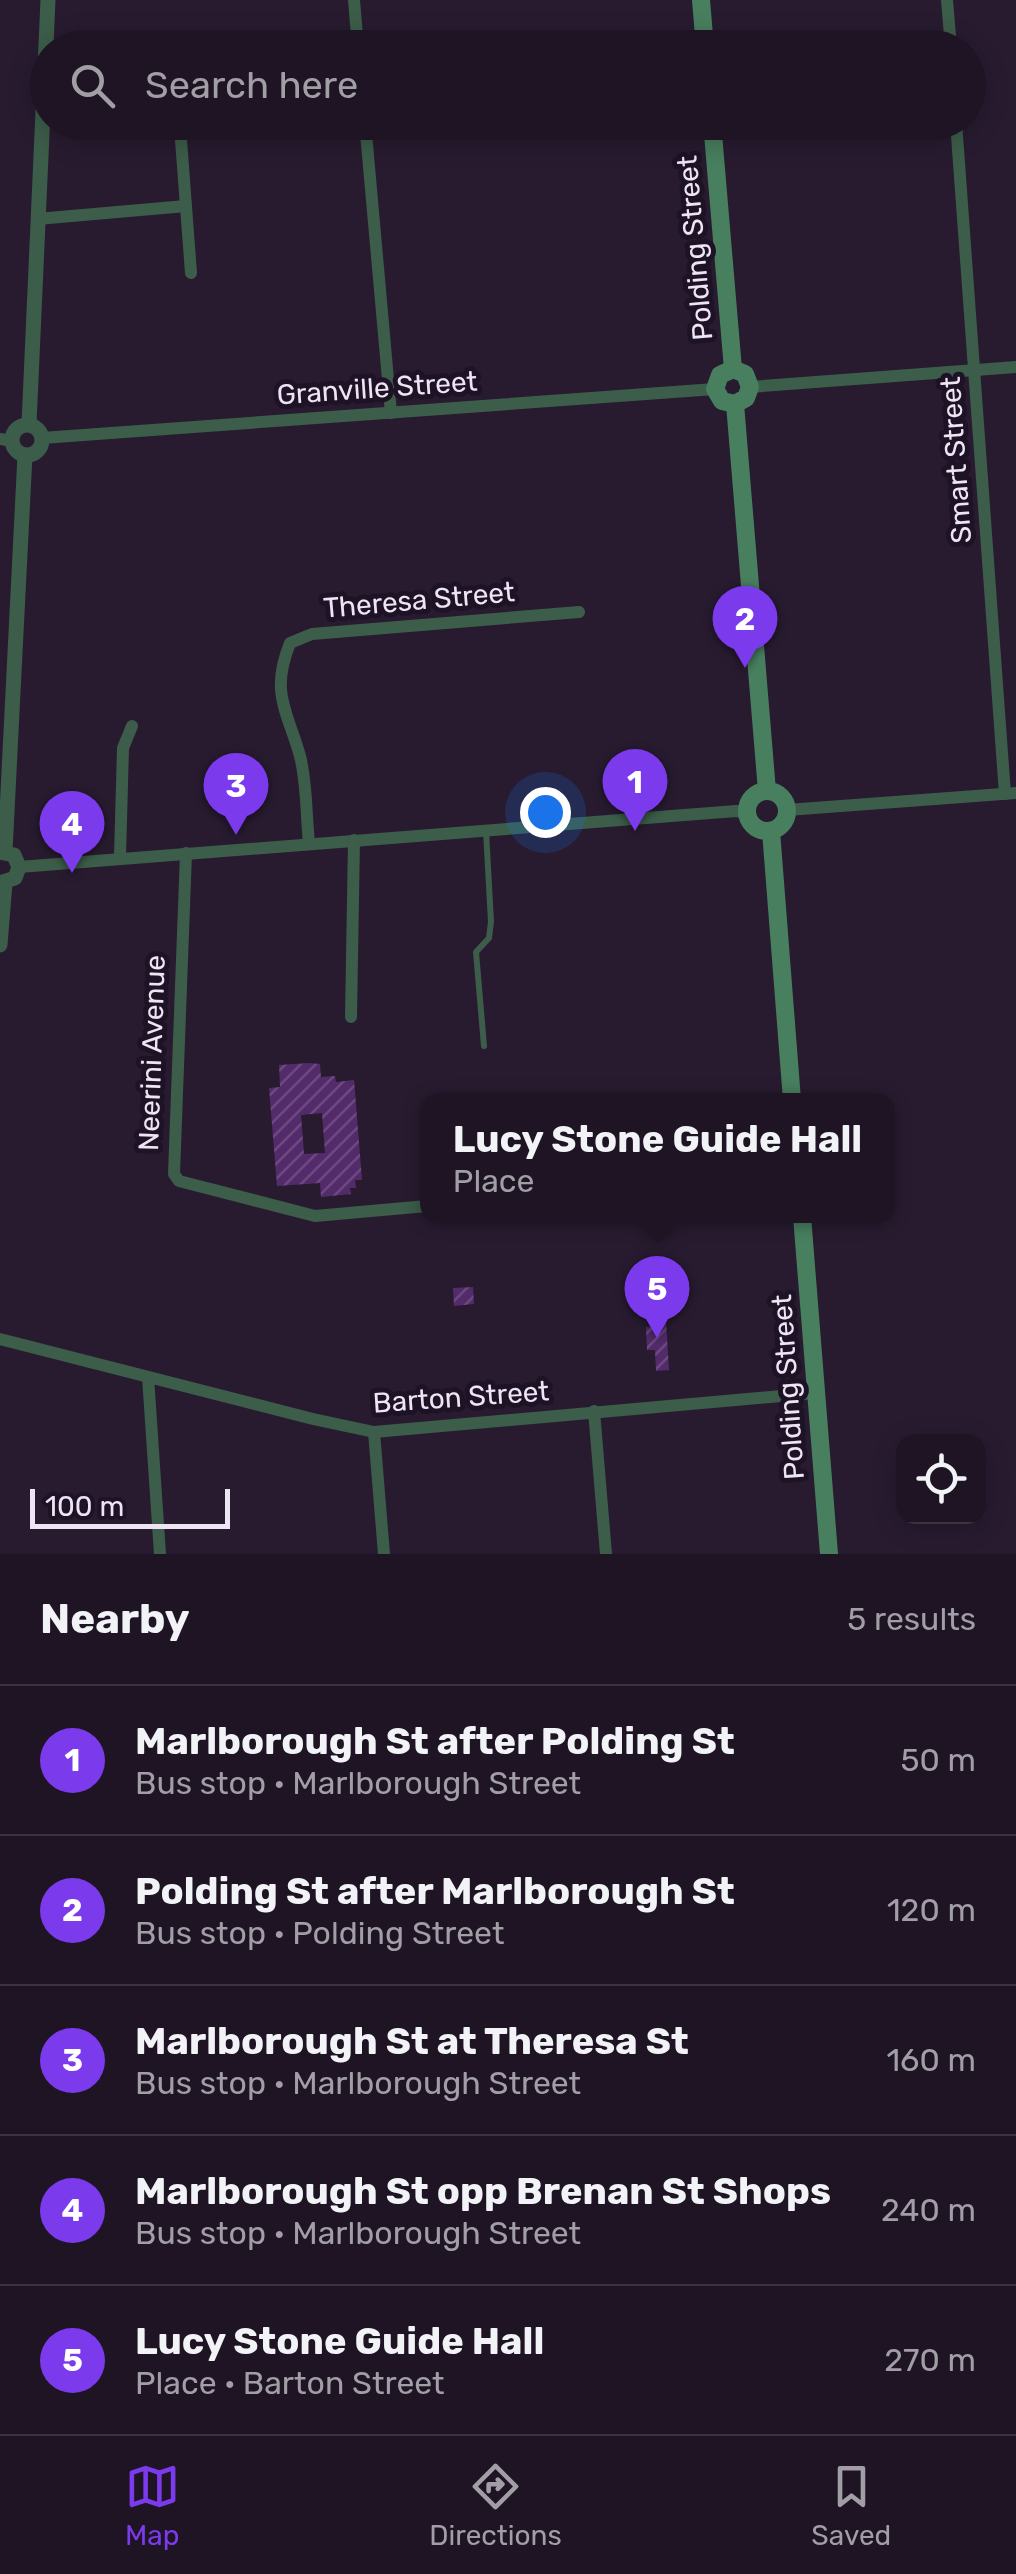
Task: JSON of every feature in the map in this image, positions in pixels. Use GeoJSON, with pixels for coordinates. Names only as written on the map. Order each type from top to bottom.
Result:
{"type":"FeatureCollection","features":[{"type":"Feature","properties":{"kind":"main road"},"geometry":{"type":"LineString","coordinates":[[701,0],[704,30]]}},
{"type":"Feature","properties":{"kind":"main road","name":"Polding Street"},"geometry":{"type":"LineString","coordinates":[[714,140],[733,369]]}},
{"type":"Feature","properties":{"kind":"main road"},"geometry":{"type":"LineString","coordinates":[[733,369],[746,374],[750,387],[746,398],[735,404],[722,401],[715,389],[720,375],[733,369]]}},
{"type":"Feature","properties":{"kind":"main road"},"geometry":{"type":"LineString","coordinates":[[735,404],[768,791]]}},
{"type":"Feature","properties":{"kind":"main road"},"geometry":{"type":"LineString","coordinates":[[768,791],[780,797],[786,810],[783,823],[770,831],[754,827],[747,813],[752,797],[768,791]]}},
{"type":"Feature","properties":{"kind":"main road"},"geometry":{"type":"LineString","coordinates":[[770,831],[791,1093]]}},
{"type":"Feature","properties":{"kind":"main road","name":"Polding Street"},"geometry":{"type":"LineString","coordinates":[[803,1223],[829,1554]]}},
{"type":"Feature","properties":{"kind":"street"},"geometry":{"type":"LineString","coordinates":[[46,30],[48,0]]}},
{"type":"Feature","properties":{"kind":"street"},"geometry":{"type":"LineString","coordinates":[[354,0],[356,30]]}},
{"type":"Feature","properties":{"kind":"street"},"geometry":{"type":"LineString","coordinates":[[947,0],[950,30]]}},
{"type":"Feature","properties":{"kind":"street"},"geometry":{"type":"LineString","coordinates":[[29,424],[40,140]]}},
{"type":"Feature","properties":{"kind":"street"},"geometry":{"type":"LineString","coordinates":[[181,140],[191,273]]}},
{"type":"Feature","properties":{"kind":"street"},"geometry":{"type":"LineString","coordinates":[[367,140],[392,412]]}},
{"type":"Feature","properties":{"kind":"street","name":"Smart Street"},"geometry":{"type":"LineString","coordinates":[[957,140],[1010,794]]}},
{"type":"Feature","properties":{"kind":"street"},"geometry":{"type":"LineString","coordinates":[[36,218],[186,206]]}},
{"type":"Feature","properties":{"kind":"street"},"geometry":{"type":"LineString","coordinates":[[750,387],[1016,367]]}},
{"type":"Feature","properties":{"kind":"street","name":"Granville Street"},"geometry":{"type":"LineString","coordinates":[[42,438],[715,389]]}},
{"type":"Feature","properties":{"kind":"street"},"geometry":{"type":"LineString","coordinates":[[29,424],[38,427],[42,438],[35,451],[17,453],[6,440],[29,424]]}},
{"type":"Feature","properties":{"kind":"street"},"geometry":{"type":"LineString","coordinates":[[0,946],[3,883],[15,878],[19,866],[14,856],[3,852],[25,455]]}},
{"type":"Feature","properties":{"kind":"street","name":"Theresa Street"},"geometry":{"type":"LineString","coordinates":[[309,843],[301,760],[282,708],[279,670],[290,643],[312,634],[579,612]]}},
{"type":"Feature","properties":{"kind":"street"},"geometry":{"type":"LineString","coordinates":[[120,857],[123,748],[132,726]]}},
{"type":"Feature","properties":{"kind":"street"},"geometry":{"type":"LineString","coordinates":[[786,810],[1010,794]]}},
{"type":"Feature","properties":{"kind":"street"},"geometry":{"type":"LineString","coordinates":[[19,866],[747,813]]}},
{"type":"Feature","properties":{"kind":"street"},"geometry":{"type":"LineString","coordinates":[[351,1017],[354,840]]}},
{"type":"Feature","properties":{"kind":"street","name":"Neerini Avenue"},"geometry":{"type":"LineString","coordinates":[[186,852],[174,1174],[179,1181],[316,1216],[420,1207]]}},
{"type":"Feature","properties":{"kind":"street","name":"Barton Street"},"geometry":{"type":"LineString","coordinates":[[0,1340],[374,1432],[815,1393]]}},
{"type":"Feature","properties":{"kind":"street"},"geometry":{"type":"LineString","coordinates":[[148,1377],[160,1554]]}},
{"type":"Feature","properties":{"kind":"street"},"geometry":{"type":"LineString","coordinates":[[594,1412],[606,1554]]}},
{"type":"Feature","properties":{"kind":"street"},"geometry":{"type":"LineString","coordinates":[[374,1432],[384,1554]]}},
{"type":"Feature","properties":{"kind":"lane"},"geometry":{"type":"LineString","coordinates":[[484,1046],[476,952],[488,938],[491,922],[486,830]]}},
{"type":"Feature","properties":{"kind":"building"},"geometry":{"type":"Polygon","coordinates":[[[320,1064],[321,1077],[335,1076],[336,1082],[354,1080],[362,1180],[355,1180],[356,1188],[350,1188],[351,1194],[321,1197],[320,1183],[277,1186],[269,1088],[280,1087],[279,1065],[320,1064]],[[322,1113],[301,1115],[304,1154],[325,1153],[322,1113]]]}},
{"type":"Feature","properties":{"kind":"building"},"geometry":{"type":"Polygon","coordinates":[[[473,1287],[474,1304],[454,1306],[453,1288],[473,1287]]]}},
{"type":"Feature","properties":{"kind":"building"},"geometry":{"type":"Polygon","coordinates":[[[666,1321],[669,1370],[656,1371],[655,1350],[647,1350],[646,1327],[652,1327],[652,1322],[666,1321]]]}},
{"type":"Feature","properties":{"kind":"place","name":"Polding St after Marlborough St"},"geometry":{"type":"Point","coordinates":[745,668]}},
{"type":"Feature","properties":{"kind":"place","name":"Marlborough St after Polding St"},"geometry":{"type":"Point","coordinates":[635,831]}},
{"type":"Feature","properties":{"kind":"place","name":"Marlborough St at Theresa St"},"geometry":{"type":"Point","coordinates":[236,835]}},
{"type":"Feature","properties":{"kind":"place","name":"Marlborough St opp Brenan St Shops"},"geometry":{"type":"Point","coordinates":[72,873]}},
{"type":"Feature","properties":{"kind":"place","name":"Lucy Stone Guide Hall"},"geometry":{"type":"Point","coordinates":[657,1338]}}]}
